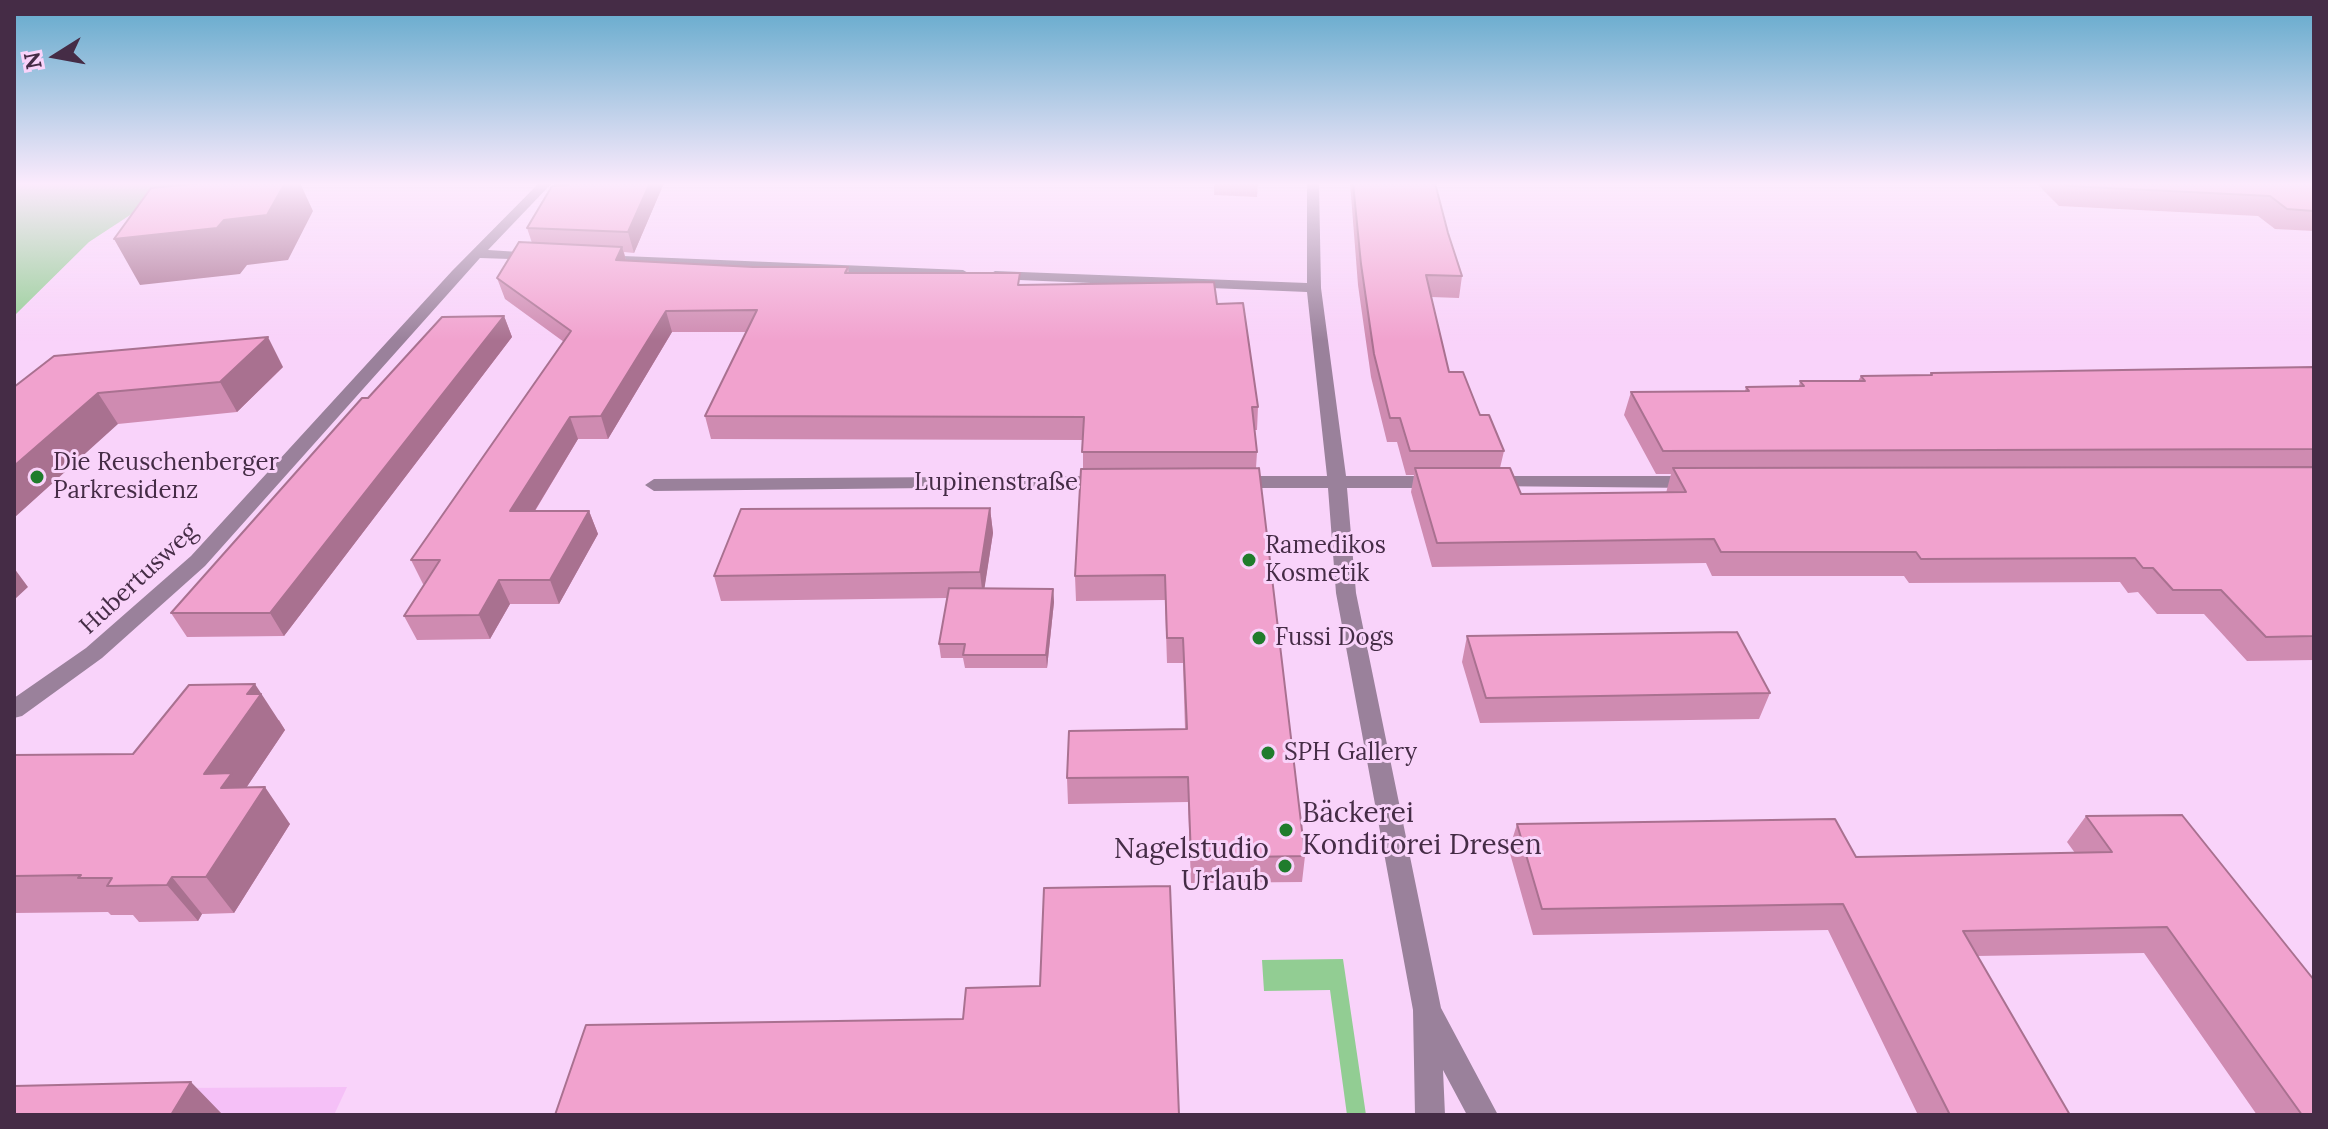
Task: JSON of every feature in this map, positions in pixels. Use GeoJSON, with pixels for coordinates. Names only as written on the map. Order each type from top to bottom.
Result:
{"type":"FeatureCollection","features":[{"type":"Feature","properties":{"kind":"street","name":"Hubertusweg"},"geometry":{"type":"LineString","coordinates":[[14,710],[94,653],[198,561],[494,236]]}},
{"type":"Feature","properties":{"kind":"street"},"geometry":{"type":"LineString","coordinates":[[1314,236],[1314,288],[1337,482],[1346,593],[1427,1010],[1430,1115]]}},
{"type":"Feature","properties":{"kind":"street"},"geometry":{"type":"LineString","coordinates":[[476,254],[555,257]]}},
{"type":"Feature","properties":{"kind":"street"},"geometry":{"type":"LineString","coordinates":[[587,259],[1314,288]]}},
{"type":"Feature","properties":{"kind":"street","name":"Lupinenstraße"},"geometry":{"type":"LineString","coordinates":[[654,485],[1118,482]]}},
{"type":"Feature","properties":{"kind":"street"},"geometry":{"type":"LineString","coordinates":[[1212,482],[1715,482]]}},
{"type":"Feature","properties":{"kind":"street"},"geometry":{"type":"LineString","coordinates":[[1427,1010],[1483,1115]]}},
{"type":"Feature","properties":{"kind":"shaded area"},"geometry":{"type":"Polygon","coordinates":[[[347,1087],[334,1115],[14,1115],[14,1089],[347,1087]]]}},
{"type":"Feature","properties":{"kind":"green space"},"geometry":{"type":"Polygon","coordinates":[[[14,236],[99,236],[89,242],[14,316],[14,236]]]}},
{"type":"Feature","properties":{"kind":"green space"},"geometry":{"type":"Polygon","coordinates":[[[1343,959],[1366,1115],[1347,1115],[1330,990],[1264,991],[1262,960],[1343,959]]]}},
{"type":"Feature","properties":{"kind":"building"},"geometry":{"type":"Polygon","coordinates":[[[116,236],[145,236],[114,239],[116,236]]]}},
{"type":"Feature","properties":{"kind":"building"},"geometry":{"type":"Polygon","coordinates":[[[1358,236],[1449,236],[1462,276],[1426,275],[1449,372],[1463,372],[1480,415],[1489,415],[1504,451],[1410,451],[1400,418],[1390,418],[1374,354],[1358,236]]]}},
{"type":"Feature","properties":{"kind":"building"},"geometry":{"type":"Polygon","coordinates":[[[519,242],[622,247],[616,260],[753,267],[848,267],[845,273],[1020,273],[1018,285],[1214,282],[1217,304],[1243,303],[1258,407],[1252,407],[1257,452],[1082,452],[1084,417],[705,416],[757,310],[666,311],[601,416],[570,417],[510,511],[589,511],[550,580],[499,580],[479,615],[404,616],[440,560],[411,560],[571,331],[497,278],[519,242]]]}},
{"type":"Feature","properties":{"kind":"building"},"geometry":{"type":"Polygon","coordinates":[[[504,316],[270,613],[171,613],[362,398],[368,398],[442,317],[504,316]]]}},
{"type":"Feature","properties":{"kind":"building"},"geometry":{"type":"Polygon","coordinates":[[[268,337],[220,382],[98,393],[14,466],[14,387],[54,356],[268,337]]]}},
{"type":"Feature","properties":{"kind":"building"},"geometry":{"type":"Polygon","coordinates":[[[2314,367],[2314,449],[1663,451],[1631,392],[1749,391],[1746,387],[1804,386],[1800,381],[1865,381],[1861,376],[1931,373],[2314,367]]]}},
{"type":"Feature","properties":{"kind":"building"},"geometry":{"type":"Polygon","coordinates":[[[2314,467],[2314,636],[2266,637],[2221,590],[2173,590],[2153,568],[2143,568],[2135,558],[1921,559],[1916,552],[1721,552],[1714,539],[1437,543],[1415,468],[1510,468],[1521,494],[1686,492],[1673,468],[2314,467]]]}},
{"type":"Feature","properties":{"kind":"building"},"geometry":{"type":"Polygon","coordinates":[[[1259,468],[1305,856],[1191,858],[1188,777],[1067,778],[1069,731],[1187,729],[1183,638],[1167,638],[1165,575],[1075,576],[1081,469],[1259,468]]]}},
{"type":"Feature","properties":{"kind":"building"},"geometry":{"type":"Polygon","coordinates":[[[990,508],[980,572],[714,576],[741,509],[990,508]]]}},
{"type":"Feature","properties":{"kind":"building"},"geometry":{"type":"Polygon","coordinates":[[[949,588],[1053,589],[1046,655],[963,655],[965,644],[939,644],[949,588]]]}},
{"type":"Feature","properties":{"kind":"building"},"geometry":{"type":"Polygon","coordinates":[[[1737,632],[1770,693],[1486,698],[1467,636],[1737,632]]]}},
{"type":"Feature","properties":{"kind":"building"},"geometry":{"type":"Polygon","coordinates":[[[255,684],[247,694],[261,694],[204,774],[232,773],[221,788],[265,787],[206,877],[172,877],[167,885],[107,886],[112,878],[14,876],[14,755],[133,754],[189,685],[255,684]]]}},
{"type":"Feature","properties":{"kind":"building"},"geometry":{"type":"Polygon","coordinates":[[[2182,815],[2314,980],[2314,1115],[2302,1115],[2167,927],[1963,931],[2070,1115],[1950,1115],[1843,904],[1542,909],[1517,824],[1835,819],[1856,857],[2112,852],[2086,816],[2182,815]]]}},
{"type":"Feature","properties":{"kind":"building"},"geometry":{"type":"Polygon","coordinates":[[[1170,886],[1179,1115],[555,1115],[586,1025],[963,1019],[966,988],[1040,986],[1044,888],[1170,886]]]}},
{"type":"Feature","properties":{"kind":"building"},"geometry":{"type":"Polygon","coordinates":[[[191,1082],[171,1115],[14,1115],[14,1086],[191,1082]]]}},
{"type":"Feature","properties":{"kind":"place","name":"Die Reuschenberger Parkresidenz"},"geometry":{"type":"Point","coordinates":[37,477]}},
{"type":"Feature","properties":{"kind":"place","name":"Ramedikos Kosmetik"},"geometry":{"type":"Point","coordinates":[1249,560]}},
{"type":"Feature","properties":{"kind":"place","name":"Fussi Dogs"},"geometry":{"type":"Point","coordinates":[1259,638]}},
{"type":"Feature","properties":{"kind":"place","name":"SPH Gallery"},"geometry":{"type":"Point","coordinates":[1268,753]}},
{"type":"Feature","properties":{"kind":"place","name":"Bäckerei Konditorei Dresen"},"geometry":{"type":"Point","coordinates":[1286,830]}},
{"type":"Feature","properties":{"kind":"place","name":"Nagelstudio Urlaub"},"geometry":{"type":"Point","coordinates":[1285,866]}}]}
